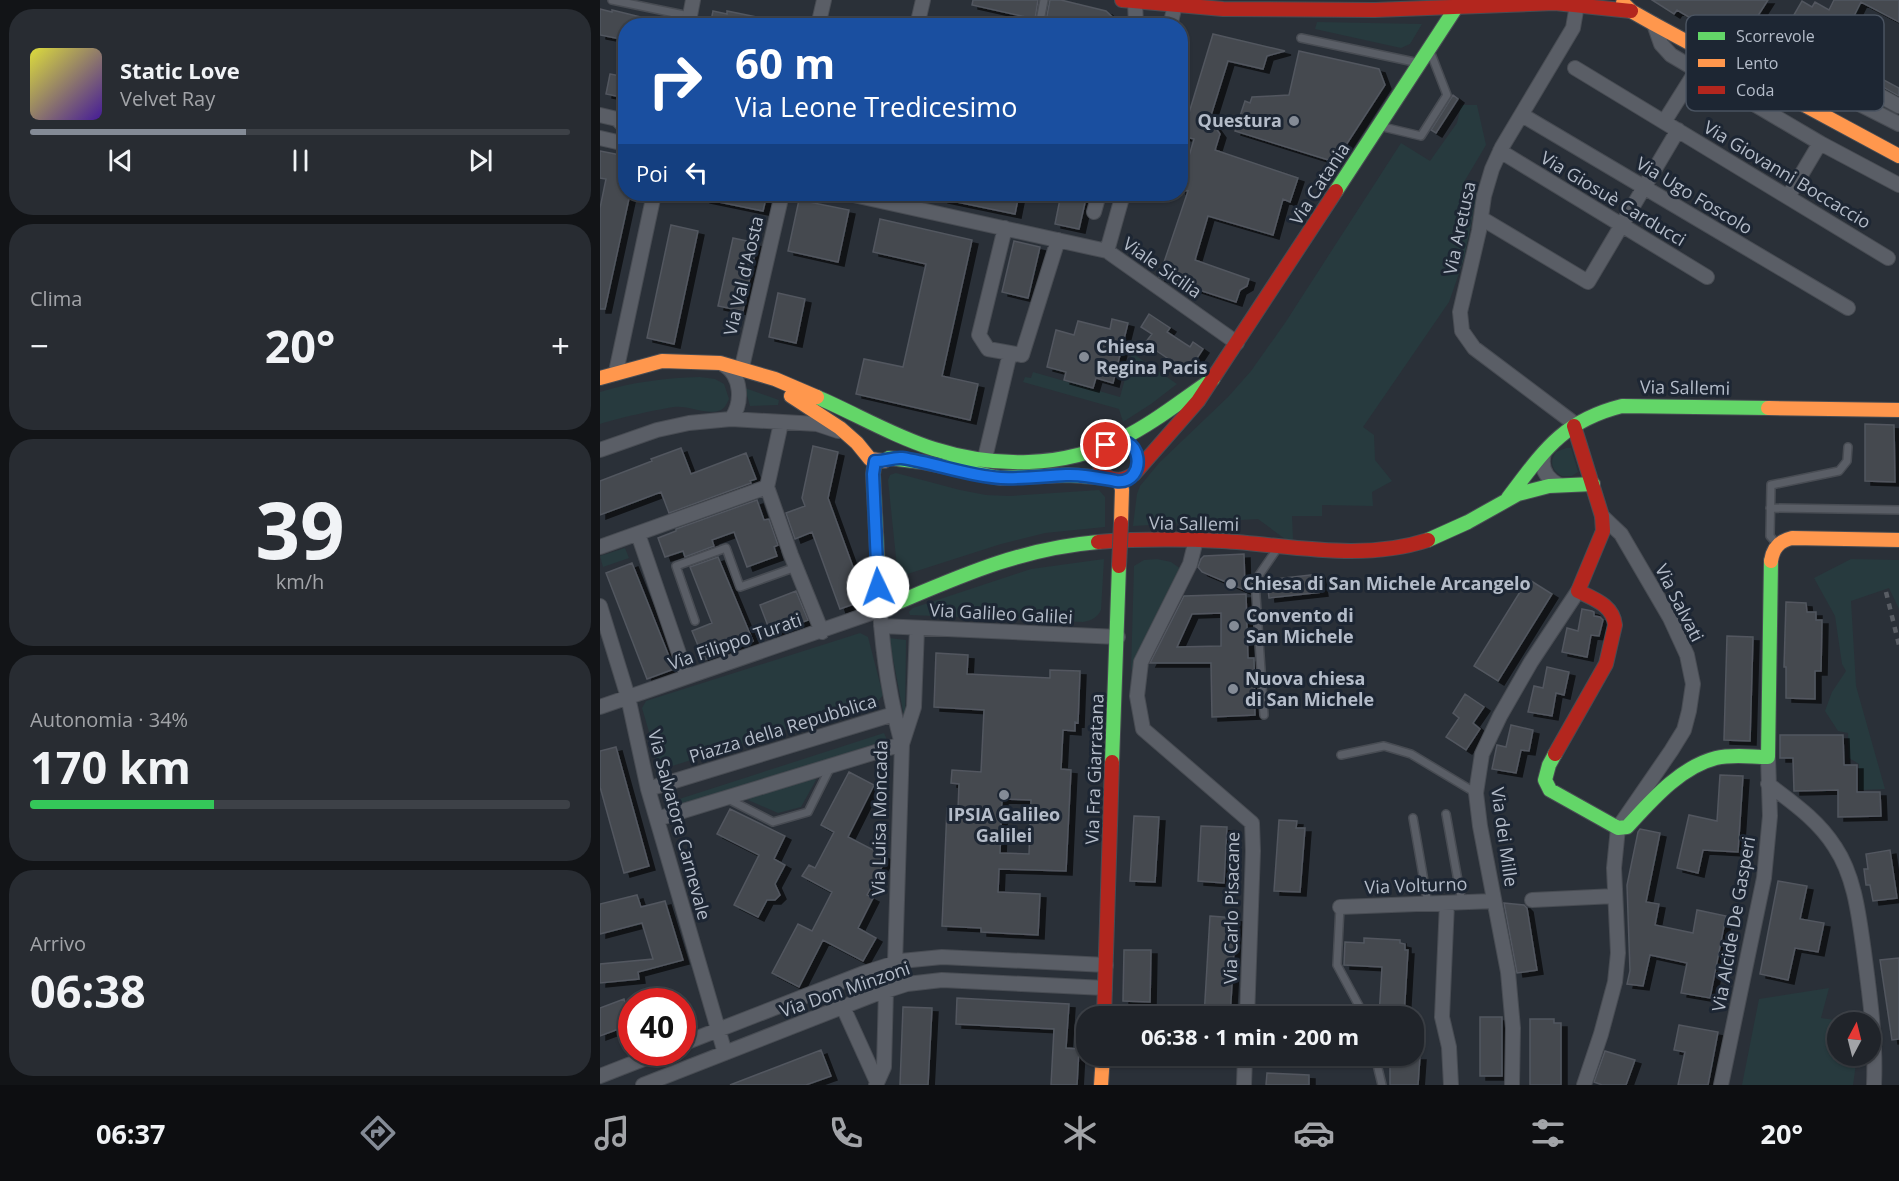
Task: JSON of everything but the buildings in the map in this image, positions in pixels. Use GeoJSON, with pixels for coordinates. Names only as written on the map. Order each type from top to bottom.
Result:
{"type":"FeatureCollection","features":[{"type":"Feature","properties":{"kind":"main road"},"geometry":{"type":"LineString","coordinates":[[1620,0],[1631,11],[1686,42]]}},
{"type":"Feature","properties":{"kind":"main road"},"geometry":{"type":"LineString","coordinates":[[1129,1],[1175,5],[1557,2],[1631,11]]}},
{"type":"Feature","properties":{"kind":"main road","name":"Via Catania"},"geometry":{"type":"LineString","coordinates":[[1137,468],[1198,401],[1213,380],[1459,4]]}},
{"type":"Feature","properties":{"kind":"main road"},"geometry":{"type":"LineString","coordinates":[[1815,111],[1899,156]]}},
{"type":"Feature","properties":{"kind":"main road"},"geometry":{"type":"LineString","coordinates":[[600,378],[649,364],[684,361],[742,367],[794,385],[943,454],[1008,464],[1047,461],[1112,443],[1125,442],[1136,450],[1139,463],[1129,478],[1115,480],[1068,475],[1000,478],[922,462],[889,458]]}},
{"type":"Feature","properties":{"kind":"main road"},"geometry":{"type":"LineString","coordinates":[[758,373],[787,394],[821,412],[875,461],[884,461],[896,449],[896,443],[887,430]]}},
{"type":"Feature","properties":{"kind":"main road"},"geometry":{"type":"LineString","coordinates":[[1115,480],[1100,469],[1098,462],[1102,449],[1213,380]]}},
{"type":"Feature","properties":{"kind":"main road","name":"Via Sallemi"},"geometry":{"type":"LineString","coordinates":[[1508,498],[1555,439],[1607,409],[1622,406],[1899,410]]}},
{"type":"Feature","properties":{"kind":"main road","name":"Via Salvati"},"geometry":{"type":"LineString","coordinates":[[1574,426],[1602,516]]}},
{"type":"Feature","properties":{"kind":"main road"},"geometry":{"type":"LineString","coordinates":[[863,449],[862,441],[867,432],[871,429],[887,430]]}},
{"type":"Feature","properties":{"kind":"main road","name":"Via Luisa Moncada"},"geometry":{"type":"LineString","coordinates":[[875,461],[873,474],[880,610]]}},
{"type":"Feature","properties":{"kind":"main road","name":"Via Fra Giarratana"},"geometry":{"type":"LineString","coordinates":[[1104,1006],[1122,490],[1115,480]]}},
{"type":"Feature","properties":{"kind":"main road","name":"Via Sallemi"},"geometry":{"type":"LineString","coordinates":[[880,610],[998,562],[1044,550],[1092,543],[1196,540],[1245,542],[1311,551],[1364,551],[1401,546],[1432,538],[1478,517],[1508,498],[1543,487],[1593,484]]}},
{"type":"Feature","properties":{"kind":"main road","name":"Via dei Mille"},"geometry":{"type":"LineString","coordinates":[[1578,591],[1603,531],[1602,516]]}},
{"type":"Feature","properties":{"kind":"main road"},"geometry":{"type":"LineString","coordinates":[[1776,544],[1785,538],[1798,537],[1897,539]]}},
{"type":"Feature","properties":{"kind":"main road","name":"Via Alcide De Gasperi"},"geometry":{"type":"LineString","coordinates":[[1768,757],[1770,564],[1771,552],[1776,544]]}},
{"type":"Feature","properties":{"kind":"main road"},"geometry":{"type":"LineString","coordinates":[[1578,591],[1610,610],[1615,618],[1615,625],[1606,664],[1549,765],[1545,780],[1550,790],[1618,828],[1628,827],[1643,808],[1669,785],[1702,763],[1723,757],[1768,757]]}},
{"type":"Feature","properties":{"kind":"main road"},"geometry":{"type":"LineString","coordinates":[[1101,1085],[1102,1066]]}},
{"type":"Feature","properties":{"kind":"street"},"geometry":{"type":"LineString","coordinates":[[690,18],[693,0]]}},
{"type":"Feature","properties":{"kind":"street"},"geometry":{"type":"LineString","coordinates":[[820,18],[824,0]]}},
{"type":"Feature","properties":{"kind":"street"},"geometry":{"type":"LineString","coordinates":[[922,18],[923,0]]}},
{"type":"Feature","properties":{"kind":"street"},"geometry":{"type":"LineString","coordinates":[[1129,1],[1134,18]]}},
{"type":"Feature","properties":{"kind":"street"},"geometry":{"type":"LineString","coordinates":[[1172,18],[1175,5]]}},
{"type":"Feature","properties":{"kind":"street","name":"Via Aretusa"},"geometry":{"type":"LineString","coordinates":[[1574,426],[1571,421],[1474,348],[1462,331],[1460,312],[1487,187],[1500,151],[1573,28],[1577,5]]}},
{"type":"Feature","properties":{"kind":"street"},"geometry":{"type":"LineString","coordinates":[[1654,24],[1661,44],[1671,56],[1686,64]]}},
{"type":"Feature","properties":{"kind":"street","name":"Via Giovanni Boccaccio"},"geometry":{"type":"LineString","coordinates":[[1575,68],[1888,258]]}},
{"type":"Feature","properties":{"kind":"street"},"geometry":{"type":"LineString","coordinates":[[1664,122],[1686,86]]}},
{"type":"Feature","properties":{"kind":"street"},"geometry":{"type":"LineString","coordinates":[[1884,98],[1899,106]]}},
{"type":"Feature","properties":{"kind":"street"},"geometry":{"type":"LineString","coordinates":[[1766,111],[1899,185]]}},
{"type":"Feature","properties":{"kind":"street"},"geometry":{"type":"LineString","coordinates":[[1873,111],[1899,124]]}},
{"type":"Feature","properties":{"kind":"street"},"geometry":{"type":"LineString","coordinates":[[600,115],[618,120]]}},
{"type":"Feature","properties":{"kind":"street","name":"Via Ugo Foscolo"},"geometry":{"type":"LineString","coordinates":[[1522,115],[1848,308]]}},
{"type":"Feature","properties":{"kind":"street"},"geometry":{"type":"LineString","coordinates":[[1481,218],[1588,282],[1678,130]]}},
{"type":"Feature","properties":{"kind":"street"},"geometry":{"type":"LineString","coordinates":[[600,138],[618,142]]}},
{"type":"Feature","properties":{"kind":"street"},"geometry":{"type":"LineString","coordinates":[[1788,197],[1820,143]]}},
{"type":"Feature","properties":{"kind":"street","name":"Via Giosuè Carducci"},"geometry":{"type":"LineString","coordinates":[[1500,151],[1707,277]]}},
{"type":"Feature","properties":{"kind":"street"},"geometry":{"type":"LineString","coordinates":[[616,372],[653,201]]}},
{"type":"Feature","properties":{"kind":"street","name":"Via Val d'Aosta"},"geometry":{"type":"LineString","coordinates":[[742,367],[780,201]]}},
{"type":"Feature","properties":{"kind":"street","name":"Viale Sicilia"},"geometry":{"type":"LineString","coordinates":[[894,201],[1107,251],[1237,343]]}},
{"type":"Feature","properties":{"kind":"street"},"geometry":{"type":"LineString","coordinates":[[1094,212],[1097,201]]}},
{"type":"Feature","properties":{"kind":"street"},"geometry":{"type":"LineString","coordinates":[[1107,251],[1121,201]]}},
{"type":"Feature","properties":{"kind":"street"},"geometry":{"type":"LineString","coordinates":[[1005,228],[979,335],[988,349],[1010,354],[1022,356],[1058,240]]}},
{"type":"Feature","properties":{"kind":"street"},"geometry":{"type":"LineString","coordinates":[[984,462],[1010,354]]}},
{"type":"Feature","properties":{"kind":"street"},"geometry":{"type":"LineString","coordinates":[[722,364],[729,368],[734,376],[739,395],[739,406],[731,418]]}},
{"type":"Feature","properties":{"kind":"street"},"geometry":{"type":"LineString","coordinates":[[600,450],[657,430],[731,418],[817,424],[845,434]]}},
{"type":"Feature","properties":{"kind":"street"},"geometry":{"type":"LineString","coordinates":[[781,423],[767,487],[795,567],[822,632]]}},
{"type":"Feature","properties":{"kind":"street"},"geometry":{"type":"LineString","coordinates":[[1544,453],[1542,460],[1546,475],[1558,485]]}},
{"type":"Feature","properties":{"kind":"street"},"geometry":{"type":"LineString","coordinates":[[600,547],[767,487]]}},
{"type":"Feature","properties":{"kind":"street","name":"Via Salvati"},"geometry":{"type":"LineString","coordinates":[[1584,1085],[1615,982],[1618,953],[1614,868],[1618,828],[1684,730],[1693,684],[1687,655],[1670,618],[1621,534],[1602,516]]}},
{"type":"Feature","properties":{"kind":"street"},"geometry":{"type":"LineString","coordinates":[[638,534],[687,677]]}},
{"type":"Feature","properties":{"kind":"street","name":"Via Carlo Pisacane"},"geometry":{"type":"LineString","coordinates":[[1196,540],[1190,564],[1141,662],[1137,696],[1143,729],[1252,823],[1247,1006]]}},
{"type":"Feature","properties":{"kind":"street","name":"Via dei Mille"},"geometry":{"type":"LineString","coordinates":[[1512,1085],[1512,1028],[1508,972],[1476,793],[1482,753],[1500,716],[1531,662],[1578,591]]}},
{"type":"Feature","properties":{"kind":"street","name":"Via Salvatore Carnevale"},"geometry":{"type":"LineString","coordinates":[[600,606],[628,696],[648,789],[725,1053]]}},
{"type":"Feature","properties":{"kind":"street","name":"Via Luisa Moncada"},"geometry":{"type":"LineString","coordinates":[[880,610],[894,714],[902,744],[895,963]]}},
{"type":"Feature","properties":{"kind":"street","name":"Via Filippo Turati"},"geometry":{"type":"LineString","coordinates":[[600,707],[822,632],[880,610]]}},
{"type":"Feature","properties":{"kind":"street","name":"Via Galileo Galilei"},"geometry":{"type":"LineString","coordinates":[[881,626],[1118,638]]}},
{"type":"Feature","properties":{"kind":"street"},"geometry":{"type":"LineString","coordinates":[[657,819],[902,744],[914,707],[917,628]]}},
{"type":"Feature","properties":{"kind":"street","name":"Piazza della Repubblica"},"geometry":{"type":"LineString","coordinates":[[648,789],[894,714]]}},
{"type":"Feature","properties":{"kind":"street","name":"Via Alcide De Gasperi"},"geometry":{"type":"LineString","coordinates":[[1721,1085],[1764,878],[1770,816],[1768,757]]}},
{"type":"Feature","properties":{"kind":"street"},"geometry":{"type":"LineString","coordinates":[[1768,784],[1806,813],[1826,833],[1837,850],[1850,881],[1858,913],[1869,993],[1875,1049],[1874,1085]]}},
{"type":"Feature","properties":{"kind":"street"},"geometry":{"type":"LineString","coordinates":[[1532,900],[1615,896]]}},
{"type":"Feature","properties":{"kind":"street","name":"Via Volturno"},"geometry":{"type":"LineString","coordinates":[[1340,907],[1494,902]]}},
{"type":"Feature","properties":{"kind":"street"},"geometry":{"type":"LineString","coordinates":[[1447,903],[1442,1017],[1449,1047],[1451,1085]]}},
{"type":"Feature","properties":{"kind":"street","name":"Via Don Minzoni"},"geometry":{"type":"LineString","coordinates":[[696,1039],[895,963],[921,958],[1106,964]]}},
{"type":"Feature","properties":{"kind":"street","name":"Via Don Minzoni"},"geometry":{"type":"LineString","coordinates":[[643,1085],[886,990],[924,981],[1105,988]]}},
{"type":"Feature","properties":{"kind":"street"},"geometry":{"type":"LineString","coordinates":[[877,1083],[884,1067],[886,990]]}},
{"type":"Feature","properties":{"kind":"street"},"geometry":{"type":"LineString","coordinates":[[843,1007],[877,1083]]}},
{"type":"Feature","properties":{"kind":"street"},"geometry":{"type":"LineString","coordinates":[[600,1076],[626,1066]]}},
{"type":"Feature","properties":{"kind":"street"},"geometry":{"type":"LineString","coordinates":[[1244,1085],[1245,1066]]}},
{"type":"Feature","properties":{"kind":"lane"},"geometry":{"type":"LineString","coordinates":[[612,0],[678,18]]}},
{"type":"Feature","properties":{"kind":"lane"},"geometry":{"type":"LineString","coordinates":[[1041,18],[1044,0]]}},
{"type":"Feature","properties":{"kind":"lane"},"geometry":{"type":"LineString","coordinates":[[1301,38],[1420,63]]}},
{"type":"Feature","properties":{"kind":"lane"},"geometry":{"type":"LineString","coordinates":[[1379,126],[1420,136],[1447,95],[1429,50]]}},
{"type":"Feature","properties":{"kind":"lane"},"geometry":{"type":"LineString","coordinates":[[1776,544],[1770,536],[1771,485],[1839,471],[1847,461],[1848,447]]}},
{"type":"Feature","properties":{"kind":"lane"},"geometry":{"type":"LineString","coordinates":[[1770,508],[1898,510]]}},
{"type":"Feature","properties":{"kind":"lane"},"geometry":{"type":"LineString","coordinates":[[1264,716],[1255,581],[1279,547]]}},
{"type":"Feature","properties":{"kind":"lane"},"geometry":{"type":"LineString","coordinates":[[695,621],[676,566],[726,548],[740,587],[795,567]]}},
{"type":"Feature","properties":{"kind":"lane"},"geometry":{"type":"LineString","coordinates":[[1341,755],[1384,746],[1411,754],[1476,793]]}},
{"type":"Feature","properties":{"kind":"lane"},"geometry":{"type":"LineString","coordinates":[[726,798],[773,822],[808,812],[831,766]]}},
{"type":"Feature","properties":{"kind":"lane"},"geometry":{"type":"LineString","coordinates":[[1446,814],[1462,903]]}},
{"type":"Feature","properties":{"kind":"lane"},"geometry":{"type":"LineString","coordinates":[[1413,818],[1428,904]]}},
{"type":"Feature","properties":{"kind":"lane"},"geometry":{"type":"LineString","coordinates":[[1340,907],[1337,965],[1359,1006]]}},
{"type":"Feature","properties":{"kind":"lane"},"geometry":{"type":"LineString","coordinates":[[1377,1066],[1382,1085]]}},
{"type":"Feature","properties":{"kind":"green space"},"geometry":{"type":"Polygon","coordinates":[[[1317,22],[1422,24],[1410,44],[1401,48],[1315,29],[1317,22]]]}},
{"type":"Feature","properties":{"kind":"green space"},"geometry":{"type":"Polygon","coordinates":[[[1461,105],[1477,105],[1486,145],[1464,182],[1478,190],[1464,259],[1449,302],[1363,427],[1374,435],[1375,460],[1392,481],[1372,492],[1373,506],[1322,505],[1322,516],[1292,516],[1293,539],[1285,539],[1258,519],[1133,526],[1140,486],[1159,463],[1228,397],[1251,371],[1285,323],[1401,143],[1430,161],[1457,123],[1461,105]]]}},
{"type":"Feature","properties":{"kind":"green space"},"geometry":{"type":"Polygon","coordinates":[[[1132,353],[1177,384],[1123,422],[1119,409],[1023,382],[1025,377],[1031,378],[1033,372],[1120,397],[1132,353]]]}},
{"type":"Feature","properties":{"kind":"green space"},"geometry":{"type":"Polygon","coordinates":[[[700,377],[715,379],[724,384],[729,399],[722,409],[710,412],[674,407],[600,424],[600,392],[649,381],[700,377]]]}},
{"type":"Feature","properties":{"kind":"green space"},"geometry":{"type":"Polygon","coordinates":[[[745,388],[779,400],[778,405],[750,406],[745,388]]]}},
{"type":"Feature","properties":{"kind":"green space"},"geometry":{"type":"Polygon","coordinates":[[[1571,448],[1578,472],[1572,476],[1562,476],[1553,466],[1556,452],[1571,448]]]}},
{"type":"Feature","properties":{"kind":"green space"},"geometry":{"type":"Polygon","coordinates":[[[896,473],[986,495],[1010,496],[1099,490],[1105,497],[1105,527],[1045,533],[1001,544],[898,577],[888,480],[890,475],[896,473]]]}},
{"type":"Feature","properties":{"kind":"green space"},"geometry":{"type":"Polygon","coordinates":[[[625,548],[629,558],[603,567],[600,556],[625,548]]]}},
{"type":"Feature","properties":{"kind":"green space"},"geometry":{"type":"Polygon","coordinates":[[[1104,559],[1101,610],[1096,617],[1083,622],[910,615],[909,612],[913,608],[1031,569],[1104,559]]]}},
{"type":"Feature","properties":{"kind":"green space"},"geometry":{"type":"Polygon","coordinates":[[[1157,559],[1171,562],[1181,569],[1131,671],[1134,566],[1144,560],[1157,559]]]}},
{"type":"Feature","properties":{"kind":"green space"},"geometry":{"type":"Polygon","coordinates":[[[1851,559],[1899,560],[1899,609],[1889,588],[1851,601],[1856,686],[1885,789],[1859,790],[1859,764],[1849,758],[1848,733],[1838,731],[1825,711],[1832,692],[1846,671],[1842,664],[1835,616],[1814,578],[1851,559]]]}},
{"type":"Feature","properties":{"kind":"green space"},"geometry":{"type":"Polygon","coordinates":[[[860,633],[868,637],[883,695],[879,700],[666,768],[659,766],[642,708],[646,701],[860,633]]]}},
{"type":"Feature","properties":{"kind":"green space"},"geometry":{"type":"Polygon","coordinates":[[[889,638],[906,640],[905,721],[889,638]]]}},
{"type":"Feature","properties":{"kind":"green space"},"geometry":{"type":"Polygon","coordinates":[[[884,733],[887,740],[670,810],[667,803],[884,733]]]}},
{"type":"Feature","properties":{"kind":"green space"},"geometry":{"type":"Polygon","coordinates":[[[814,777],[816,780],[801,807],[778,813],[748,800],[749,797],[814,777]]]}},
{"type":"Feature","properties":{"kind":"green space"},"geometry":{"type":"Polygon","coordinates":[[[1829,988],[1821,1018],[1827,1019],[1827,1066],[1856,1066],[1853,1085],[1742,1085],[1759,999],[1829,988]]]}},
{"type":"Feature","properties":{"kind":"railway"},"geometry":{"type":"LineString","coordinates":[[1886,592],[1899,645]]}},
{"type":"Feature","properties":{"kind":"traffic: fast"},"geometry":{"type":"LineString","coordinates":[[1336,191],[1461,0]]}},
{"type":"Feature","properties":{"kind":"traffic: fast"},"geometry":{"type":"LineString","coordinates":[[817,397],[889,431],[934,449],[981,460],[1029,462],[1053,460],[1099,449],[1133,433],[1213,379]]}},
{"type":"Feature","properties":{"kind":"traffic: fast"},"geometry":{"type":"LineString","coordinates":[[1508,498],[1532,466],[1556,440],[1584,420],[1601,412],[1622,406],[1768,408]]}},
{"type":"Feature","properties":{"kind":"traffic: fast"},"geometry":{"type":"LineString","coordinates":[[889,458],[922,462],[1000,478],[1068,475],[1109,478]]}},
{"type":"Feature","properties":{"kind":"traffic: fast"},"geometry":{"type":"LineString","coordinates":[[875,461],[873,474],[880,610],[1012,558],[1098,542]]}},
{"type":"Feature","properties":{"kind":"traffic: fast"},"geometry":{"type":"LineString","coordinates":[[1428,540],[1468,522],[1518,494],[1549,486],[1593,484]]}},
{"type":"Feature","properties":{"kind":"traffic: fast"},"geometry":{"type":"LineString","coordinates":[[1555,754],[1545,780],[1550,790],[1618,828],[1627,827],[1667,786],[1703,762],[1729,756],[1768,757],[1771,561]]}},
{"type":"Feature","properties":{"kind":"traffic: fast"},"geometry":{"type":"LineString","coordinates":[[1112,762],[1119,566]]}},
{"type":"Feature","properties":{"kind":"traffic: slow"},"geometry":{"type":"LineString","coordinates":[[1623,3],[1631,11],[1686,41]]}},
{"type":"Feature","properties":{"kind":"traffic: slow"},"geometry":{"type":"LineString","coordinates":[[1815,111],[1899,156]]}},
{"type":"Feature","properties":{"kind":"traffic: slow"},"geometry":{"type":"LineString","coordinates":[[600,378],[662,361],[720,363],[775,379],[817,397]]}},
{"type":"Feature","properties":{"kind":"traffic: slow"},"geometry":{"type":"LineString","coordinates":[[791,396],[840,428],[870,459],[884,461]]}},
{"type":"Feature","properties":{"kind":"traffic: slow"},"geometry":{"type":"LineString","coordinates":[[1768,408],[1899,410]]}},
{"type":"Feature","properties":{"kind":"traffic: slow"},"geometry":{"type":"LineString","coordinates":[[1120,481],[1121,523]]}},
{"type":"Feature","properties":{"kind":"traffic: slow"},"geometry":{"type":"LineString","coordinates":[[1771,561],[1777,546],[1792,538],[1899,540]]}},
{"type":"Feature","properties":{"kind":"traffic: slow"},"geometry":{"type":"LineString","coordinates":[[1101,1085],[1102,1066]]}},
{"type":"Feature","properties":{"kind":"traffic: jam"},"geometry":{"type":"LineString","coordinates":[[1122,0],[1223,9],[1375,10],[1555,3],[1631,11]]}},
{"type":"Feature","properties":{"kind":"traffic: jam"},"geometry":{"type":"LineString","coordinates":[[1106,445],[1100,459],[1100,467],[1104,475],[1119,480],[1134,474],[1198,401],[1336,191]]}},
{"type":"Feature","properties":{"kind":"traffic: jam"},"geometry":{"type":"LineString","coordinates":[[1555,754],[1606,664],[1615,625],[1611,612],[1607,608],[1578,591],[1603,531],[1602,516],[1574,426]]}},
{"type":"Feature","properties":{"kind":"traffic: jam"},"geometry":{"type":"LineString","coordinates":[[1119,566],[1121,523]]}},
{"type":"Feature","properties":{"kind":"traffic: jam"},"geometry":{"type":"LineString","coordinates":[[1098,542],[1207,540],[1351,551],[1403,547],[1428,540]]}},
{"type":"Feature","properties":{"kind":"traffic: jam"},"geometry":{"type":"LineString","coordinates":[[1104,1006],[1112,762]]}},
{"type":"Feature","properties":{"kind":"place","name":"Questura"},"geometry":{"type":"Point","coordinates":[1294,121]}},
{"type":"Feature","properties":{"kind":"place","name":"Chiesa Regina Pacis"},"geometry":{"type":"Point","coordinates":[1084,357]}},
{"type":"Feature","properties":{"kind":"place","name":"Chiesa di San Michele Arcangelo"},"geometry":{"type":"Point","coordinates":[1231,584]}},
{"type":"Feature","properties":{"kind":"place","name":"Convento di San Michele"},"geometry":{"type":"Point","coordinates":[1234,626]}},
{"type":"Feature","properties":{"kind":"place","name":"Nuova chiesa di San Michele"},"geometry":{"type":"Point","coordinates":[1233,689]}},
{"type":"Feature","properties":{"kind":"place","name":"IPSIA Galileo Galilei"},"geometry":{"type":"Point","coordinates":[1004,795]}},
{"type":"Feature","properties":{"kind":"route"},"geometry":{"type":"LineString","coordinates":[[878,587],[873,474],[875,461],[898,458],[1000,478],[1068,475],[1120,481],[1134,474],[1139,463],[1136,450],[1125,442],[1112,442],[1106,445]]}}]}
